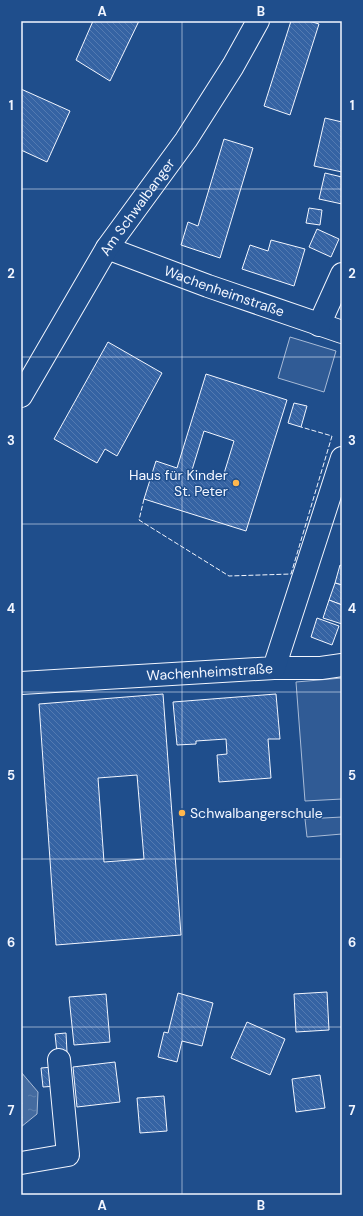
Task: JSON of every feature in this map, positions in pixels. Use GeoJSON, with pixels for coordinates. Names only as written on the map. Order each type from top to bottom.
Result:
{"type":"FeatureCollection","features":[{"type":"Feature","properties":{"kind":"street","name":"Am Schwalbanger"},"geometry":{"type":"LineString","coordinates":[[21,396],[107,248],[186,140],[233,66],[258,21]]}},
{"type":"Feature","properties":{"kind":"street","name":"Wachenheimstraße"},"geometry":{"type":"LineString","coordinates":[[107,248],[208,286],[342,332]]}},
{"type":"Feature","properties":{"kind":"street"},"geometry":{"type":"LineString","coordinates":[[319,325],[342,274]]}},
{"type":"Feature","properties":{"kind":"street","name":"Wachenheimstraße"},"geometry":{"type":"LineString","coordinates":[[21,683],[274,668],[342,458]]}},
{"type":"Feature","properties":{"kind":"street"},"geometry":{"type":"LineString","coordinates":[[274,668],[321,668],[342,665]]}},
{"type":"Feature","properties":{"kind":"street"},"geometry":{"type":"LineString","coordinates":[[21,1163],[68,1155],[59,1060]]}},
{"type":"Feature","properties":{"kind":"shaded area"},"geometry":{"type":"Polygon","coordinates":[[[290,337],[336,351],[324,392],[278,378],[290,337]]]}},
{"type":"Feature","properties":{"kind":"shaded area"},"geometry":{"type":"Polygon","coordinates":[[[342,678],[342,799],[305,801],[296,682],[342,678]]]}},
{"type":"Feature","properties":{"kind":"shaded area"},"geometry":{"type":"Polygon","coordinates":[[[342,817],[342,834],[307,837],[305,819],[342,817]]]}},
{"type":"Feature","properties":{"kind":"water"},"geometry":{"type":"Polygon","coordinates":[[[21,1072],[38,1092],[37,1114],[21,1127],[21,1072]]]}},
{"type":"Feature","properties":{"kind":"building"},"geometry":{"type":"Polygon","coordinates":[[[93,21],[139,21],[110,81],[76,60],[93,21]]]}},
{"type":"Feature","properties":{"kind":"building"},"geometry":{"type":"Polygon","coordinates":[[[291,21],[309,21],[319,24],[290,115],[264,106],[291,21]]]}},
{"type":"Feature","properties":{"kind":"building"},"geometry":{"type":"Polygon","coordinates":[[[21,89],[70,111],[47,162],[21,150],[21,89]]]}},
{"type":"Feature","properties":{"kind":"building"},"geometry":{"type":"Polygon","coordinates":[[[325,118],[342,122],[342,172],[314,166],[325,118]]]}},
{"type":"Feature","properties":{"kind":"building"},"geometry":{"type":"Polygon","coordinates":[[[224,139],[253,148],[220,258],[181,245],[188,222],[198,226],[224,139]]]}},
{"type":"Feature","properties":{"kind":"building"},"geometry":{"type":"Polygon","coordinates":[[[325,173],[342,177],[342,204],[319,199],[325,173]]]}},
{"type":"Feature","properties":{"kind":"building"},"geometry":{"type":"Polygon","coordinates":[[[309,208],[322,210],[320,225],[306,223],[309,208]]]}},
{"type":"Feature","properties":{"kind":"building"},"geometry":{"type":"Polygon","coordinates":[[[317,229],[339,239],[331,257],[309,247],[317,229]]]}},
{"type":"Feature","properties":{"kind":"building"},"geometry":{"type":"Polygon","coordinates":[[[271,240],[305,249],[294,286],[242,269],[250,245],[268,251],[271,240]]]}},
{"type":"Feature","properties":{"kind":"building"},"geometry":{"type":"Polygon","coordinates":[[[108,342],[162,373],[117,456],[105,449],[97,463],[54,439],[108,342]]]}},
{"type":"Feature","properties":{"kind":"building"},"geometry":{"type":"Polygon","coordinates":[[[206,374],[287,400],[246,531],[144,499],[156,461],[177,468],[206,374]],[[204,431],[192,470],[222,480],[234,441],[204,431]]]}},
{"type":"Feature","properties":{"kind":"building"},"geometry":{"type":"Polygon","coordinates":[[[294,403],[307,406],[301,427],[288,423],[294,403]]]}},
{"type":"Feature","properties":{"kind":"building"},"geometry":{"type":"Polygon","coordinates":[[[340,565],[342,566],[342,585],[335,583],[340,565]]]}},
{"type":"Feature","properties":{"kind":"building"},"geometry":{"type":"Polygon","coordinates":[[[335,583],[342,585],[342,605],[329,600],[335,583]]]}},
{"type":"Feature","properties":{"kind":"building"},"geometry":{"type":"Polygon","coordinates":[[[329,600],[342,605],[342,624],[323,618],[329,600]]]}},
{"type":"Feature","properties":{"kind":"building"},"geometry":{"type":"Polygon","coordinates":[[[317,618],[339,626],[332,645],[311,637],[317,618]]]}},
{"type":"Feature","properties":{"kind":"building"},"geometry":{"type":"Polygon","coordinates":[[[163,694],[181,935],[56,945],[39,704],[163,694]],[[137,775],[98,778],[104,862],[144,859],[137,775]]]}},
{"type":"Feature","properties":{"kind":"building"},"geometry":{"type":"Polygon","coordinates":[[[276,694],[280,739],[268,739],[271,778],[219,782],[217,755],[227,754],[226,739],[196,741],[196,744],[177,745],[173,702],[276,694]]]}},
{"type":"Feature","properties":{"kind":"building"},"geometry":{"type":"Polygon","coordinates":[[[327,992],[329,1030],[296,1032],[294,994],[327,992]]]}},
{"type":"Feature","properties":{"kind":"building"},"geometry":{"type":"Polygon","coordinates":[[[178,993],[213,1003],[202,1046],[182,1041],[177,1062],[158,1057],[164,1032],[168,1033],[178,993]]]}},
{"type":"Feature","properties":{"kind":"building"},"geometry":{"type":"Polygon","coordinates":[[[106,994],[110,1042],[74,1045],[69,997],[106,994]]]}},
{"type":"Feature","properties":{"kind":"building"},"geometry":{"type":"Polygon","coordinates":[[[247,1022],[285,1039],[270,1075],[231,1058],[247,1022]]]}},
{"type":"Feature","properties":{"kind":"building"},"geometry":{"type":"Polygon","coordinates":[[[66,1033],[67,1052],[57,1053],[55,1034],[66,1033]]]}},
{"type":"Feature","properties":{"kind":"building"},"geometry":{"type":"Polygon","coordinates":[[[115,1062],[120,1102],[77,1107],[73,1067],[115,1062]]]}},
{"type":"Feature","properties":{"kind":"building"},"geometry":{"type":"Polygon","coordinates":[[[53,1067],[56,1086],[43,1087],[41,1068],[53,1067]]]}},
{"type":"Feature","properties":{"kind":"building"},"geometry":{"type":"Polygon","coordinates":[[[320,1075],[325,1108],[296,1112],[292,1079],[320,1075]]]}},
{"type":"Feature","properties":{"kind":"building"},"geometry":{"type":"Polygon","coordinates":[[[164,1096],[167,1131],[140,1133],[137,1098],[164,1096]]]}},
{"type":"Feature","properties":{"kind":"fence"},"geometry":{"type":"LineString","coordinates":[[144,499],[139,520],[229,576],[291,574],[332,436],[301,427]]}},
{"type":"Feature","properties":{"kind":"place","name":"Haus für Kinder St. Peter"},"geometry":{"type":"Point","coordinates":[236,483]}},
{"type":"Feature","properties":{"kind":"place","name":"Schwalbangerschule"},"geometry":{"type":"Point","coordinates":[182,813]}}]}
